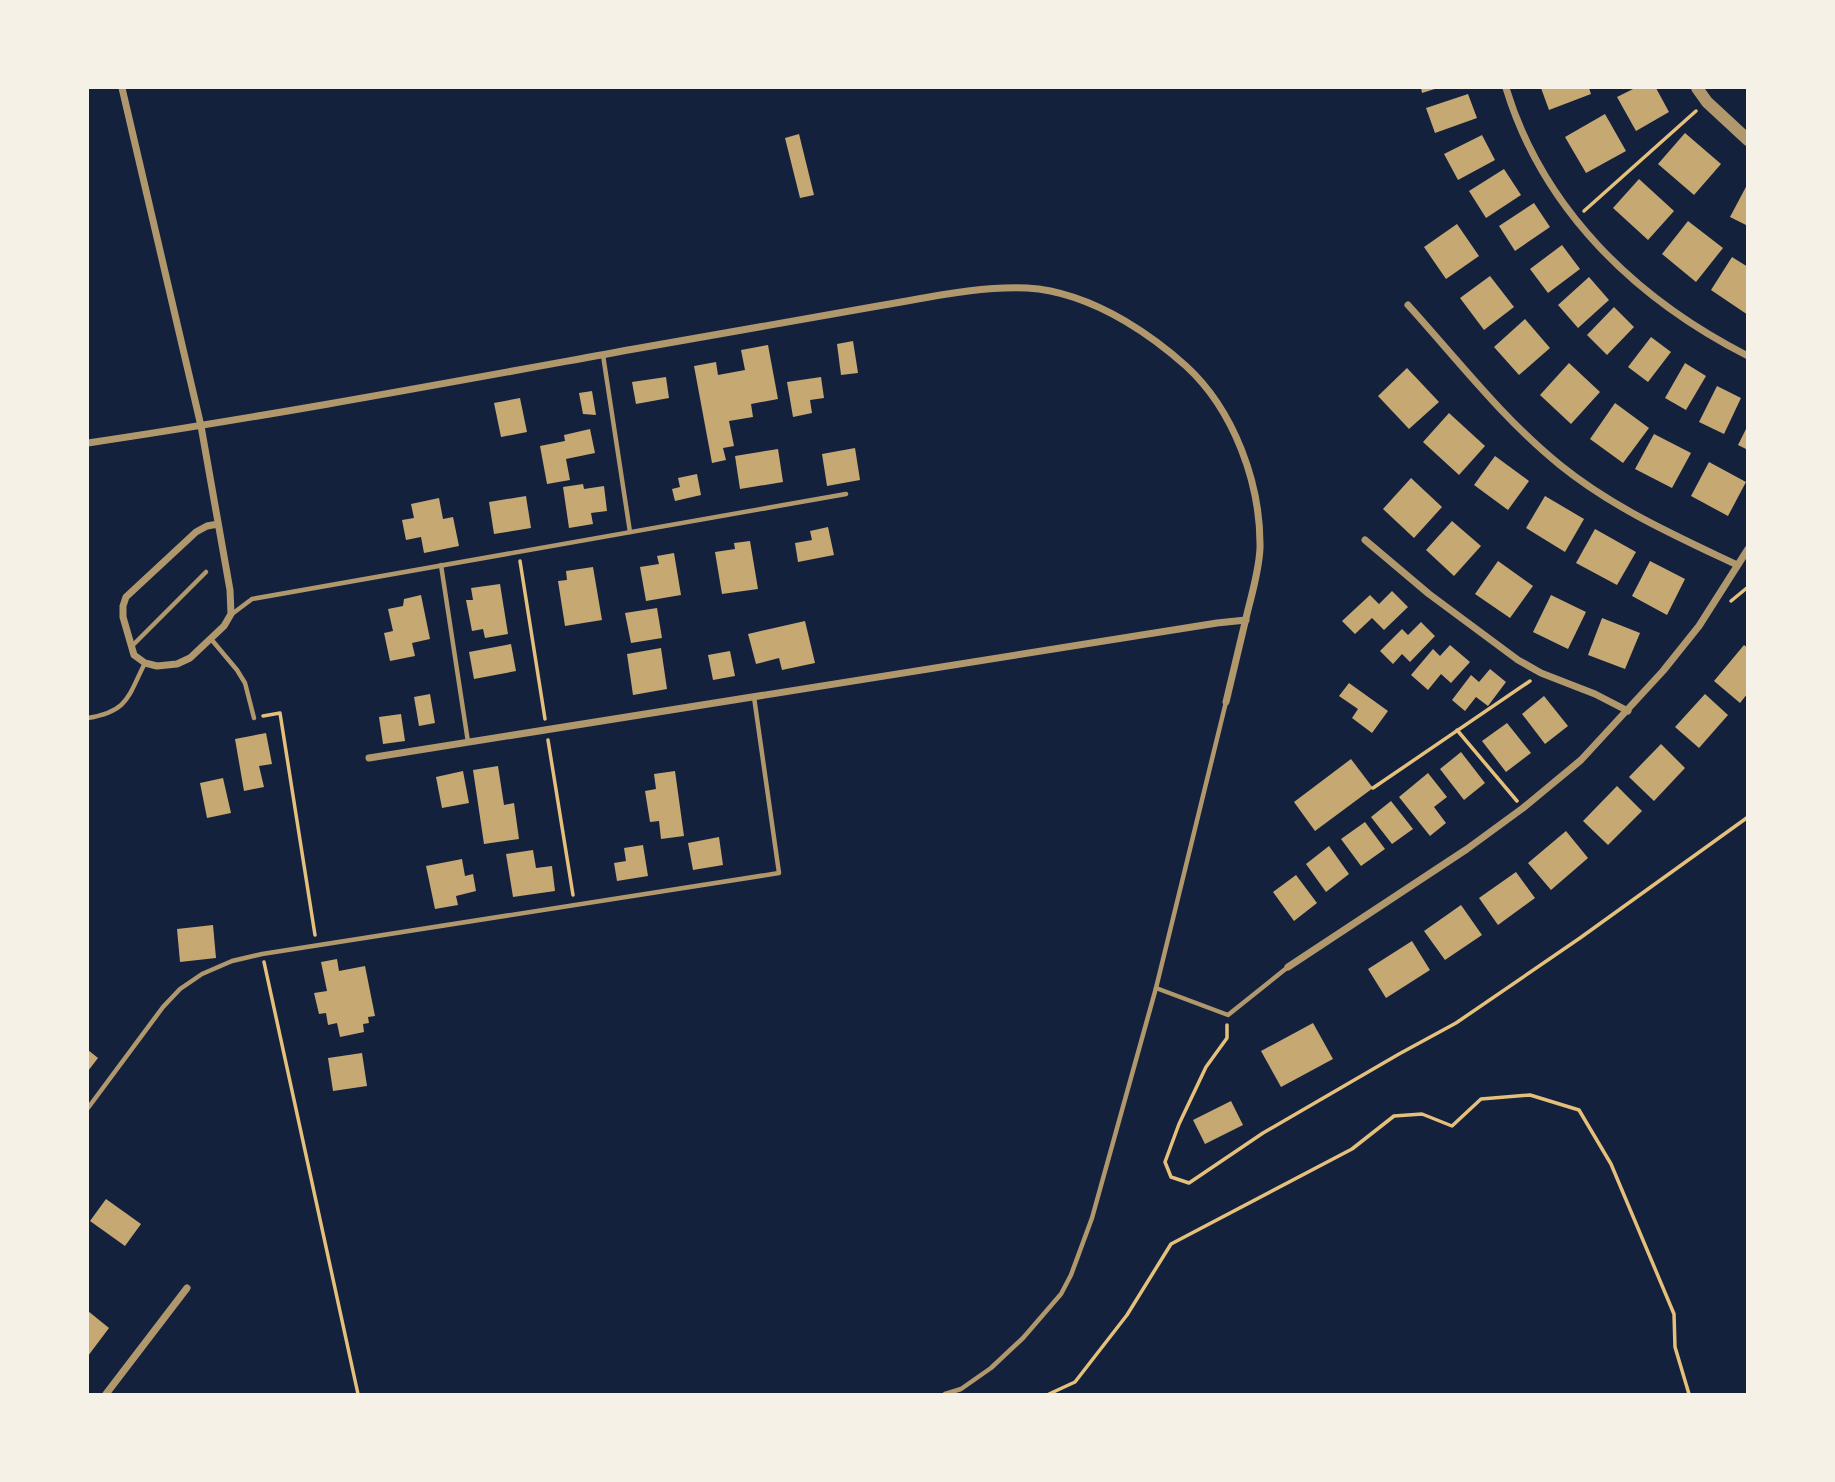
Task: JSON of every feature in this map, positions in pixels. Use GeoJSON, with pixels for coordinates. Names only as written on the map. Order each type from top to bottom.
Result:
{"type":"FeatureCollection","features":[{"type":"Feature","properties":{"kind":"street"},"geometry":{"type":"LineString","coordinates":[[122,88],[201,426],[230,590],[231,614],[224,626],[190,658],[177,664],[157,666],[145,663],[134,655],[123,618],[126,597],[196,532],[218,524]]}},
{"type":"Feature","properties":{"kind":"street"},"geometry":{"type":"LineString","coordinates":[[1506,88],[1524,137],[1575,220],[1641,287],[1682,319],[1748,356]]}},
{"type":"Feature","properties":{"kind":"street"},"geometry":{"type":"LineString","coordinates":[[1697,88],[1707,102],[1748,140]]}},
{"type":"Feature","properties":{"kind":"street"},"geometry":{"type":"LineString","coordinates":[[88,443],[201,426],[986,289],[1030,288],[1066,295],[1100,307],[1137,328],[1188,368],[1209,392],[1229,423],[1247,461],[1254,491],[1260,550],[1257,575],[1226,702]]}},
{"type":"Feature","properties":{"kind":"street"},"geometry":{"type":"LineString","coordinates":[[1408,305],[1527,436],[1560,466],[1604,497],[1737,565]]}},
{"type":"Feature","properties":{"kind":"street"},"geometry":{"type":"LineString","coordinates":[[1365,540],[1480,633],[1518,660],[1541,673],[1628,710]]}},
{"type":"Feature","properties":{"kind":"street"},"geometry":{"type":"LineString","coordinates":[[1288,967],[1467,849],[1523,808],[1581,760],[1663,671],[1699,626],[1748,549]]}},
{"type":"Feature","properties":{"kind":"street"},"geometry":{"type":"LineString","coordinates":[[369,758],[1246,620]]}},
{"type":"Feature","properties":{"kind":"street"},"geometry":{"type":"LineString","coordinates":[[106,1395],[187,1288]]}},
{"type":"Feature","properties":{"kind":"lane"},"geometry":{"type":"LineString","coordinates":[[603,355],[630,532]]}},
{"type":"Feature","properties":{"kind":"lane"},"geometry":{"type":"LineString","coordinates":[[231,614],[253,599],[846,494]]}},
{"type":"Feature","properties":{"kind":"lane"},"geometry":{"type":"LineString","coordinates":[[441,565],[468,742]]}},
{"type":"Feature","properties":{"kind":"lane"},"geometry":{"type":"LineString","coordinates":[[132,647],[206,572]]}},
{"type":"Feature","properties":{"kind":"lane"},"geometry":{"type":"LineString","coordinates":[[211,639],[245,683],[254,718]]}},
{"type":"Feature","properties":{"kind":"lane"},"geometry":{"type":"LineString","coordinates":[[88,718],[103,716],[122,706],[145,663]]}},
{"type":"Feature","properties":{"kind":"lane"},"geometry":{"type":"LineString","coordinates":[[88,1108],[163,1007],[180,989],[232,961],[262,954],[779,873],[754,696]]}},
{"type":"Feature","properties":{"kind":"lane"},"geometry":{"type":"LineString","coordinates":[[945,1395],[961,1389],[991,1368],[1023,1338],[1061,1294],[1071,1275],[1091,1218],[1156,988],[1226,702]]}},
{"type":"Feature","properties":{"kind":"lane"},"geometry":{"type":"LineString","coordinates":[[1156,988],[1228,1015],[1288,967]]}},
{"type":"Feature","properties":{"kind":"path"},"geometry":{"type":"LineString","coordinates":[[1575,220],[1707,102]]}},
{"type":"Feature","properties":{"kind":"path"},"geometry":{"type":"LineString","coordinates":[[1373,788],[1541,673]]}},
{"type":"Feature","properties":{"kind":"path"},"geometry":{"type":"LineString","coordinates":[[254,718],[279,713],[317,946]]}},
{"type":"Feature","properties":{"kind":"path"},"geometry":{"type":"LineString","coordinates":[[1458,730],[1523,808]]}},
{"type":"Feature","properties":{"kind":"path"},"geometry":{"type":"LineString","coordinates":[[1228,1015],[1227,1038],[1206,1067],[1179,1124],[1165,1162],[1171,1177],[1188,1183],[1263,1133],[1456,1023],[1580,939],[1748,817]]}},
{"type":"Feature","properties":{"kind":"path"},"geometry":{"type":"LineString","coordinates":[[262,954],[358,1395]]}},
{"type":"Feature","properties":{"kind":"path"},"geometry":{"type":"LineString","coordinates":[[1049,1395],[1075,1382],[1127,1315],[1171,1244],[1352,1149],[1394,1115],[1422,1114],[1452,1126],[1481,1099],[1530,1095],[1579,1110],[1611,1164],[1674,1314],[1675,1347],[1689,1395]]}},
{"type":"Feature","properties":{"kind":"building"},"geometry":{"type":"Polygon","coordinates":[[[1421,88],[1438,88],[1422,93],[1421,88]]]}},
{"type":"Feature","properties":{"kind":"building"},"geometry":{"type":"Polygon","coordinates":[[[1541,88],[1589,88],[1591,94],[1549,110],[1541,88]]]}},
{"type":"Feature","properties":{"kind":"building"},"geometry":{"type":"Polygon","coordinates":[[[1635,88],[1656,88],[1669,112],[1636,131],[1617,97],[1635,88]]]}},
{"type":"Feature","properties":{"kind":"building"},"geometry":{"type":"Polygon","coordinates":[[[1468,94],[1477,118],[1435,133],[1426,108],[1468,94]]]}},
{"type":"Feature","properties":{"kind":"building"},"geometry":{"type":"Polygon","coordinates":[[[1605,114],[1626,151],[1586,173],[1565,137],[1605,114]]]}},
{"type":"Feature","properties":{"kind":"building"},"geometry":{"type":"Polygon","coordinates":[[[1685,133],[1721,164],[1694,195],[1658,164],[1685,133]]]}},
{"type":"Feature","properties":{"kind":"building"},"geometry":{"type":"Polygon","coordinates":[[[799,134],[814,195],[800,198],[785,138],[799,134]]]}},
{"type":"Feature","properties":{"kind":"building"},"geometry":{"type":"Polygon","coordinates":[[[1482,135],[1495,160],[1458,180],[1444,154],[1482,135]]]}},
{"type":"Feature","properties":{"kind":"building"},"geometry":{"type":"Polygon","coordinates":[[[1504,169],[1521,195],[1486,218],[1469,191],[1504,169]]]}},
{"type":"Feature","properties":{"kind":"building"},"geometry":{"type":"Polygon","coordinates":[[[1639,179],[1674,211],[1648,240],[1613,208],[1639,179]]]}},
{"type":"Feature","properties":{"kind":"building"},"geometry":{"type":"Polygon","coordinates":[[[1748,183],[1748,226],[1730,217],[1748,183]]]}},
{"type":"Feature","properties":{"kind":"building"},"geometry":{"type":"Polygon","coordinates":[[[1534,203],[1550,227],[1515,251],[1499,226],[1534,203]]]}},
{"type":"Feature","properties":{"kind":"building"},"geometry":{"type":"Polygon","coordinates":[[[1688,221],[1723,248],[1696,282],[1662,254],[1688,221]]]}},
{"type":"Feature","properties":{"kind":"building"},"geometry":{"type":"Polygon","coordinates":[[[1457,224],[1479,256],[1446,279],[1424,247],[1457,224]]]}},
{"type":"Feature","properties":{"kind":"building"},"geometry":{"type":"Polygon","coordinates":[[[1562,245],[1580,269],[1548,293],[1530,269],[1562,245]]]}},
{"type":"Feature","properties":{"kind":"building"},"geometry":{"type":"Polygon","coordinates":[[[1732,257],[1748,267],[1748,315],[1711,290],[1732,257]]]}},
{"type":"Feature","properties":{"kind":"building"},"geometry":{"type":"Polygon","coordinates":[[[1490,276],[1514,307],[1484,330],[1460,298],[1490,276]]]}},
{"type":"Feature","properties":{"kind":"building"},"geometry":{"type":"Polygon","coordinates":[[[1589,277],[1609,300],[1578,328],[1558,305],[1589,277]]]}},
{"type":"Feature","properties":{"kind":"building"},"geometry":{"type":"Polygon","coordinates":[[[1614,307],[1634,327],[1607,355],[1587,335],[1614,307]]]}},
{"type":"Feature","properties":{"kind":"building"},"geometry":{"type":"Polygon","coordinates":[[[1525,319],[1550,348],[1519,375],[1494,347],[1525,319]]]}},
{"type":"Feature","properties":{"kind":"building"},"geometry":{"type":"Polygon","coordinates":[[[1651,337],[1671,352],[1648,382],[1628,367],[1651,337]]]}},
{"type":"Feature","properties":{"kind":"building"},"geometry":{"type":"Polygon","coordinates":[[[853,341],[858,373],[841,375],[837,344],[853,341]]]}},
{"type":"Feature","properties":{"kind":"building"},"geometry":{"type":"Polygon","coordinates":[[[768,345],[778,399],[751,404],[753,417],[729,421],[734,446],[723,448],[726,460],[712,463],[694,366],[716,362],[718,375],[745,370],[741,350],[768,345]]]}},
{"type":"Feature","properties":{"kind":"building"},"geometry":{"type":"Polygon","coordinates":[[[1569,363],[1600,392],[1571,424],[1540,395],[1569,363]]]}},
{"type":"Feature","properties":{"kind":"building"},"geometry":{"type":"Polygon","coordinates":[[[1685,363],[1706,376],[1686,410],[1665,398],[1685,363]]]}},
{"type":"Feature","properties":{"kind":"building"},"geometry":{"type":"Polygon","coordinates":[[[1407,368],[1439,402],[1409,429],[1378,396],[1407,368]]]}},
{"type":"Feature","properties":{"kind":"building"},"geometry":{"type":"Polygon","coordinates":[[[666,377],[669,398],[636,404],[632,382],[666,377]]]}},
{"type":"Feature","properties":{"kind":"building"},"geometry":{"type":"Polygon","coordinates":[[[821,377],[824,398],[810,400],[812,413],[793,417],[787,382],[821,377]]]}},
{"type":"Feature","properties":{"kind":"building"},"geometry":{"type":"Polygon","coordinates":[[[1717,386],[1741,398],[1724,434],[1699,422],[1717,386]]]}},
{"type":"Feature","properties":{"kind":"building"},"geometry":{"type":"Polygon","coordinates":[[[592,391],[596,415],[583,414],[579,393],[592,391]]]}},
{"type":"Feature","properties":{"kind":"building"},"geometry":{"type":"Polygon","coordinates":[[[520,398],[527,432],[501,437],[494,403],[520,398]]]}},
{"type":"Feature","properties":{"kind":"building"},"geometry":{"type":"Polygon","coordinates":[[[1615,403],[1649,428],[1623,463],[1590,439],[1615,403]]]}},
{"type":"Feature","properties":{"kind":"building"},"geometry":{"type":"Polygon","coordinates":[[[1449,413],[1485,446],[1459,475],[1423,442],[1449,413]]]}},
{"type":"Feature","properties":{"kind":"building"},"geometry":{"type":"Polygon","coordinates":[[[1748,425],[1748,450],[1738,445],[1748,425]]]}},
{"type":"Feature","properties":{"kind":"building"},"geometry":{"type":"Polygon","coordinates":[[[590,429],[595,453],[566,459],[570,480],[547,484],[540,446],[565,441],[564,435],[590,429]]]}},
{"type":"Feature","properties":{"kind":"building"},"geometry":{"type":"Polygon","coordinates":[[[1654,434],[1691,453],[1672,488],[1635,469],[1654,434]]]}},
{"type":"Feature","properties":{"kind":"building"},"geometry":{"type":"Polygon","coordinates":[[[855,448],[860,480],[827,486],[822,454],[855,448]]]}},
{"type":"Feature","properties":{"kind":"building"},"geometry":{"type":"Polygon","coordinates":[[[778,449],[783,482],[740,489],[735,456],[778,449]]]}},
{"type":"Feature","properties":{"kind":"building"},"geometry":{"type":"Polygon","coordinates":[[[1495,456],[1529,481],[1508,510],[1474,485],[1495,456]]]}},
{"type":"Feature","properties":{"kind":"building"},"geometry":{"type":"Polygon","coordinates":[[[1709,462],[1746,482],[1728,516],[1691,496],[1709,462]]]}},
{"type":"Feature","properties":{"kind":"building"},"geometry":{"type":"Polygon","coordinates":[[[697,474],[701,495],[675,501],[672,489],[680,487],[678,478],[697,474]]]}},
{"type":"Feature","properties":{"kind":"building"},"geometry":{"type":"Polygon","coordinates":[[[1411,478],[1442,507],[1414,538],[1383,509],[1411,478]]]}},
{"type":"Feature","properties":{"kind":"building"},"geometry":{"type":"Polygon","coordinates":[[[583,484],[584,489],[604,486],[607,511],[591,513],[593,524],[569,528],[563,487],[583,484]]]}},
{"type":"Feature","properties":{"kind":"building"},"geometry":{"type":"Polygon","coordinates":[[[526,496],[531,528],[494,534],[489,502],[526,496]]]}},
{"type":"Feature","properties":{"kind":"building"},"geometry":{"type":"Polygon","coordinates":[[[1545,496],[1584,519],[1565,552],[1526,528],[1545,496]]]}},
{"type":"Feature","properties":{"kind":"building"},"geometry":{"type":"Polygon","coordinates":[[[439,498],[443,519],[453,517],[459,546],[424,553],[421,537],[406,540],[402,520],[414,518],[411,504],[439,498]]]}},
{"type":"Feature","properties":{"kind":"building"},"geometry":{"type":"Polygon","coordinates":[[[1452,521],[1481,546],[1454,576],[1426,550],[1452,521]]]}},
{"type":"Feature","properties":{"kind":"building"},"geometry":{"type":"Polygon","coordinates":[[[828,527],[834,555],[798,562],[795,543],[812,540],[810,531],[828,527]]]}},
{"type":"Feature","properties":{"kind":"building"},"geometry":{"type":"Polygon","coordinates":[[[1595,529],[1636,552],[1617,585],[1576,563],[1595,529]]]}},
{"type":"Feature","properties":{"kind":"building"},"geometry":{"type":"Polygon","coordinates":[[[750,541],[758,589],[722,594],[715,552],[735,549],[734,543],[750,541]]]}},
{"type":"Feature","properties":{"kind":"building"},"geometry":{"type":"Polygon","coordinates":[[[674,553],[681,595],[646,601],[640,567],[659,564],[657,556],[674,553]]]}},
{"type":"Feature","properties":{"kind":"building"},"geometry":{"type":"Polygon","coordinates":[[[1498,561],[1533,586],[1510,618],[1475,594],[1498,561]]]}},
{"type":"Feature","properties":{"kind":"building"},"geometry":{"type":"Polygon","coordinates":[[[1650,561],[1685,579],[1667,615],[1632,596],[1650,561]]]}},
{"type":"Feature","properties":{"kind":"building"},"geometry":{"type":"Polygon","coordinates":[[[593,567],[602,620],[565,626],[558,581],[567,580],[566,571],[593,567]]]}},
{"type":"Feature","properties":{"kind":"building"},"geometry":{"type":"Polygon","coordinates":[[[500,584],[508,634],[485,638],[483,629],[472,631],[466,600],[473,600],[471,588],[500,584]]]}},
{"type":"Feature","properties":{"kind":"building"},"geometry":{"type":"Polygon","coordinates":[[[1392,591],[1408,607],[1384,630],[1372,618],[1355,634],[1342,621],[1370,595],[1379,604],[1392,591]]]}},
{"type":"Feature","properties":{"kind":"building"},"geometry":{"type":"Polygon","coordinates":[[[421,595],[430,639],[412,643],[415,656],[390,661],[384,633],[393,631],[388,609],[403,606],[404,599],[421,595]]]}},
{"type":"Feature","properties":{"kind":"building"},"geometry":{"type":"Polygon","coordinates":[[[1551,595],[1586,612],[1568,649],[1533,632],[1551,595]]]}},
{"type":"Feature","properties":{"kind":"building"},"geometry":{"type":"Polygon","coordinates":[[[657,608],[662,638],[631,643],[625,613],[657,608]]]}},
{"type":"Feature","properties":{"kind":"building"},"geometry":{"type":"Polygon","coordinates":[[[1602,618],[1640,633],[1625,669],[1588,655],[1602,618]]]}},
{"type":"Feature","properties":{"kind":"building"},"geometry":{"type":"Polygon","coordinates":[[[805,621],[815,663],[782,670],[779,658],[756,664],[748,634],[805,621]]]}},
{"type":"Feature","properties":{"kind":"building"},"geometry":{"type":"Polygon","coordinates":[[[1421,622],[1435,636],[1410,662],[1402,654],[1393,664],[1380,651],[1402,629],[1408,635],[1421,622]]]}},
{"type":"Feature","properties":{"kind":"building"},"geometry":{"type":"Polygon","coordinates":[[[511,644],[516,671],[474,679],[469,652],[511,644]]]}},
{"type":"Feature","properties":{"kind":"building"},"geometry":{"type":"Polygon","coordinates":[[[1450,645],[1470,662],[1451,683],[1441,674],[1428,690],[1411,675],[1433,649],[1440,656],[1450,645]]]}},
{"type":"Feature","properties":{"kind":"building"},"geometry":{"type":"Polygon","coordinates":[[[1744,645],[1748,648],[1748,693],[1740,703],[1714,681],[1744,645]]]}},
{"type":"Feature","properties":{"kind":"building"},"geometry":{"type":"Polygon","coordinates":[[[661,648],[667,689],[633,695],[627,654],[661,648]]]}},
{"type":"Feature","properties":{"kind":"building"},"geometry":{"type":"Polygon","coordinates":[[[730,651],[735,676],[713,680],[708,655],[730,651]]]}},
{"type":"Feature","properties":{"kind":"building"},"geometry":{"type":"Polygon","coordinates":[[[1490,669],[1506,682],[1488,706],[1476,697],[1465,711],[1452,700],[1471,675],[1479,682],[1490,669]]]}},
{"type":"Feature","properties":{"kind":"building"},"geometry":{"type":"Polygon","coordinates":[[[1349,683],[1388,711],[1372,733],[1352,718],[1358,709],[1339,696],[1349,683]]]}},
{"type":"Feature","properties":{"kind":"building"},"geometry":{"type":"Polygon","coordinates":[[[430,694],[435,723],[419,726],[414,697],[430,694]]]}},
{"type":"Feature","properties":{"kind":"building"},"geometry":{"type":"Polygon","coordinates":[[[1705,694],[1728,715],[1699,748],[1675,727],[1705,694]]]}},
{"type":"Feature","properties":{"kind":"building"},"geometry":{"type":"Polygon","coordinates":[[[1544,696],[1568,726],[1545,744],[1522,714],[1544,696]]]}},
{"type":"Feature","properties":{"kind":"building"},"geometry":{"type":"Polygon","coordinates":[[[401,714],[405,741],[383,744],[379,717],[401,714]]]}},
{"type":"Feature","properties":{"kind":"building"},"geometry":{"type":"Polygon","coordinates":[[[1507,723],[1531,753],[1506,772],[1482,741],[1507,723]]]}},
{"type":"Feature","properties":{"kind":"building"},"geometry":{"type":"Polygon","coordinates":[[[266,733],[272,764],[259,766],[264,787],[244,791],[235,739],[266,733]]]}},
{"type":"Feature","properties":{"kind":"building"},"geometry":{"type":"Polygon","coordinates":[[[1661,744],[1685,768],[1654,801],[1629,777],[1661,744]]]}},
{"type":"Feature","properties":{"kind":"building"},"geometry":{"type":"Polygon","coordinates":[[[1461,752],[1485,783],[1464,800],[1440,769],[1461,752]]]}},
{"type":"Feature","properties":{"kind":"building"},"geometry":{"type":"Polygon","coordinates":[[[1351,759],[1373,788],[1315,831],[1294,802],[1351,759]]]}},
{"type":"Feature","properties":{"kind":"building"},"geometry":{"type":"Polygon","coordinates":[[[498,766],[504,805],[514,803],[519,839],[484,844],[473,770],[498,766]]]}},
{"type":"Feature","properties":{"kind":"building"},"geometry":{"type":"Polygon","coordinates":[[[463,771],[469,803],[442,808],[436,777],[463,771]]]}},
{"type":"Feature","properties":{"kind":"building"},"geometry":{"type":"Polygon","coordinates":[[[675,771],[684,836],[661,839],[659,821],[650,822],[645,791],[656,789],[654,774],[675,771]]]}},
{"type":"Feature","properties":{"kind":"building"},"geometry":{"type":"Polygon","coordinates":[[[1428,773],[1447,797],[1434,807],[1446,823],[1430,836],[1399,797],[1428,773]]]}},
{"type":"Feature","properties":{"kind":"building"},"geometry":{"type":"Polygon","coordinates":[[[223,778],[231,813],[207,818],[200,783],[223,778]]]}},
{"type":"Feature","properties":{"kind":"building"},"geometry":{"type":"Polygon","coordinates":[[[1617,786],[1642,811],[1608,845],[1583,821],[1617,786]]]}},
{"type":"Feature","properties":{"kind":"building"},"geometry":{"type":"Polygon","coordinates":[[[1391,801],[1413,829],[1392,844],[1371,817],[1391,801]]]}},
{"type":"Feature","properties":{"kind":"building"},"geometry":{"type":"Polygon","coordinates":[[[1365,822],[1385,849],[1361,866],[1341,839],[1365,822]]]}},
{"type":"Feature","properties":{"kind":"building"},"geometry":{"type":"Polygon","coordinates":[[[1566,831],[1588,858],[1551,890],[1528,863],[1566,831]]]}},
{"type":"Feature","properties":{"kind":"building"},"geometry":{"type":"Polygon","coordinates":[[[719,837],[723,865],[693,870],[688,843],[719,837]]]}},
{"type":"Feature","properties":{"kind":"building"},"geometry":{"type":"Polygon","coordinates":[[[643,845],[648,876],[617,881],[614,863],[626,861],[624,848],[643,845]]]}},
{"type":"Feature","properties":{"kind":"building"},"geometry":{"type":"Polygon","coordinates":[[[1329,846],[1349,874],[1326,892],[1306,864],[1329,846]]]}},
{"type":"Feature","properties":{"kind":"building"},"geometry":{"type":"Polygon","coordinates":[[[533,850],[536,868],[552,866],[555,891],[513,897],[506,854],[533,850]]]}},
{"type":"Feature","properties":{"kind":"building"},"geometry":{"type":"Polygon","coordinates":[[[462,859],[465,876],[473,874],[476,891],[456,896],[458,905],[435,909],[426,866],[462,859]]]}},
{"type":"Feature","properties":{"kind":"building"},"geometry":{"type":"Polygon","coordinates":[[[1516,872],[1535,898],[1498,925],[1479,898],[1516,872]]]}},
{"type":"Feature","properties":{"kind":"building"},"geometry":{"type":"Polygon","coordinates":[[[1296,875],[1317,903],[1294,921],[1273,892],[1296,875]]]}},
{"type":"Feature","properties":{"kind":"building"},"geometry":{"type":"Polygon","coordinates":[[[1461,905],[1482,935],[1445,960],[1424,931],[1461,905]]]}},
{"type":"Feature","properties":{"kind":"building"},"geometry":{"type":"Polygon","coordinates":[[[213,925],[216,958],[180,962],[177,929],[213,925]]]}},
{"type":"Feature","properties":{"kind":"building"},"geometry":{"type":"Polygon","coordinates":[[[1412,941],[1430,970],[1386,998],[1368,969],[1412,941]]]}},
{"type":"Feature","properties":{"kind":"building"},"geometry":{"type":"Polygon","coordinates":[[[337,959],[339,971],[365,966],[375,1016],[368,1017],[369,1023],[363,1024],[364,1032],[340,1037],[337,1023],[328,1025],[326,1013],[319,1014],[314,993],[327,991],[321,962],[337,959]]]}},
{"type":"Feature","properties":{"kind":"building"},"geometry":{"type":"Polygon","coordinates":[[[1313,1023],[1333,1059],[1281,1087],[1261,1051],[1313,1023]]]}},
{"type":"Feature","properties":{"kind":"building"},"geometry":{"type":"Polygon","coordinates":[[[88,1050],[98,1058],[88,1071],[88,1050]]]}},
{"type":"Feature","properties":{"kind":"building"},"geometry":{"type":"Polygon","coordinates":[[[362,1053],[367,1086],[333,1091],[328,1058],[362,1053]]]}},
{"type":"Feature","properties":{"kind":"building"},"geometry":{"type":"Polygon","coordinates":[[[1231,1101],[1243,1125],[1205,1144],[1193,1120],[1231,1101]]]}},
{"type":"Feature","properties":{"kind":"building"},"geometry":{"type":"Polygon","coordinates":[[[106,1199],[141,1224],[125,1246],[90,1221],[106,1199]]]}},
{"type":"Feature","properties":{"kind":"building"},"geometry":{"type":"Polygon","coordinates":[[[88,1311],[109,1328],[88,1356],[88,1311]]]}}]}
